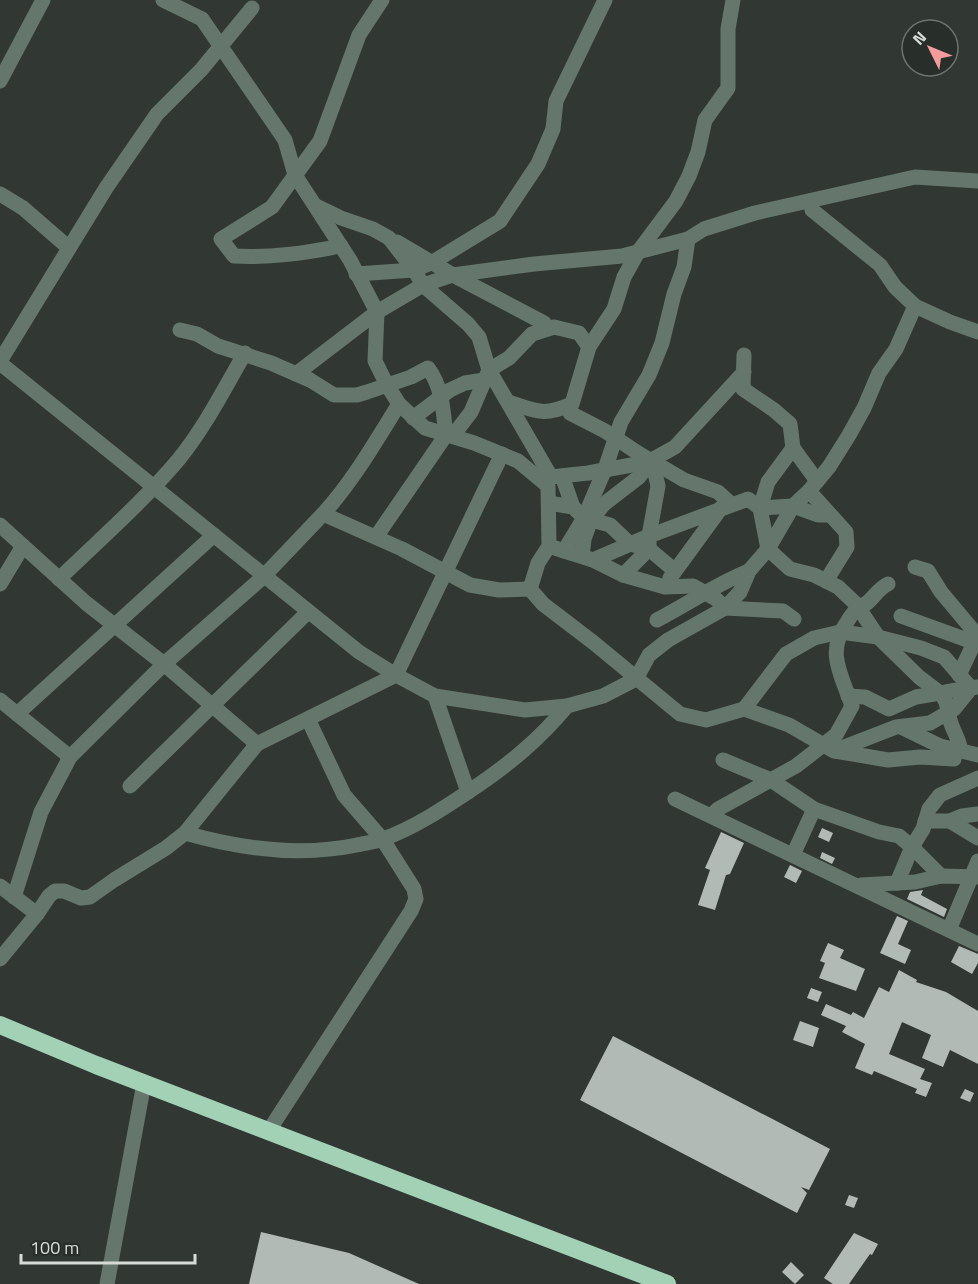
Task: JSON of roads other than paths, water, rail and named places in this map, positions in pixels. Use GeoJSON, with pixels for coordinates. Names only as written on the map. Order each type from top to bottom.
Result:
{"type":"FeatureCollection","features":[{"type":"Feature","properties":{"kind":"highway"},"geometry":{"type":"LineString","coordinates":[[0,1025],[268,1132],[667,1284]]}},
{"type":"Feature","properties":{"kind":"street"},"geometry":{"type":"LineString","coordinates":[[0,81],[43,0]]}},
{"type":"Feature","properties":{"kind":"street"},"geometry":{"type":"LineString","coordinates":[[163,0],[202,19],[285,140],[296,175],[341,246],[377,312],[375,361],[399,404],[425,428],[452,432],[518,461],[548,486],[556,548]]}},
{"type":"Feature","properties":{"kind":"street"},"geometry":{"type":"LineString","coordinates":[[341,246],[260,258],[234,256],[221,239],[272,207],[320,141],[359,35],[382,0]]}},
{"type":"Feature","properties":{"kind":"street"},"geometry":{"type":"LineString","coordinates":[[356,274],[414,270],[433,262],[500,221],[538,164],[553,129],[556,101],[605,0]]}},
{"type":"Feature","properties":{"kind":"street"},"geometry":{"type":"LineString","coordinates":[[508,402],[532,411],[555,411],[572,404],[590,347],[614,309],[624,277],[638,252],[676,201],[695,160],[705,120],[728,88],[728,29],[733,0]]}},
{"type":"Feature","properties":{"kind":"street"},"geometry":{"type":"LineString","coordinates":[[252,8],[201,70],[157,114],[106,188],[0,362],[263,577],[359,652],[435,696],[525,710],[567,706],[603,696],[636,679],[649,655],[668,640],[725,608],[740,592],[749,571],[768,549],[792,506],[829,467],[859,417],[879,374],[896,349],[915,306]]}},
{"type":"Feature","properties":{"kind":"street"},"geometry":{"type":"LineString","coordinates":[[296,374],[377,312],[423,285],[453,275],[534,264],[622,256],[688,239],[704,229],[755,213],[915,177],[978,181]]}},
{"type":"Feature","properties":{"kind":"street"},"geometry":{"type":"LineString","coordinates":[[0,194],[23,208],[69,248]]}},
{"type":"Feature","properties":{"kind":"street"},"geometry":{"type":"LineString","coordinates":[[315,206],[374,229],[453,275],[544,323]]}},
{"type":"Feature","properties":{"kind":"street"},"geometry":{"type":"LineString","coordinates":[[812,210],[880,265],[895,287],[915,306],[978,332]]}},
{"type":"Feature","properties":{"kind":"street"},"geometry":{"type":"LineString","coordinates":[[389,238],[423,285],[468,324],[479,337],[486,375],[508,402],[551,477],[605,470],[652,460],[675,447],[744,372]]}},
{"type":"Feature","properties":{"kind":"street"},"geometry":{"type":"LineString","coordinates":[[584,519],[605,470],[621,422],[649,375],[662,343],[674,294],[684,267],[688,239]]}},
{"type":"Feature","properties":{"kind":"street"},"geometry":{"type":"LineString","coordinates":[[412,418],[450,390],[486,375],[509,358],[532,334],[554,327],[579,333],[590,347]]}},
{"type":"Feature","properties":{"kind":"street"},"geometry":{"type":"LineString","coordinates":[[180,330],[197,334],[218,346],[244,353],[296,374],[334,395],[357,395],[411,377],[428,368],[435,377],[452,432]]}},
{"type":"Feature","properties":{"kind":"street"},"geometry":{"type":"LineString","coordinates":[[59,579],[154,487],[187,447],[244,353]]}},
{"type":"Feature","properties":{"kind":"street"},"geometry":{"type":"LineString","coordinates":[[744,355],[743,389],[790,424],[793,448],[830,515],[846,532],[847,547],[826,581]]}},
{"type":"Feature","properties":{"kind":"street"},"geometry":{"type":"LineString","coordinates":[[376,537],[452,432],[471,412],[486,375]]}},
{"type":"Feature","properties":{"kind":"street"},"geometry":{"type":"LineString","coordinates":[[14,897],[40,812],[69,757],[164,664],[263,577],[323,514],[373,446],[399,404]]}},
{"type":"Feature","properties":{"kind":"street"},"geometry":{"type":"LineString","coordinates":[[570,412],[684,480],[718,492],[726,506]]}},
{"type":"Feature","properties":{"kind":"street"},"geometry":{"type":"LineString","coordinates":[[793,448],[768,482],[760,508],[768,549],[790,569],[814,575],[838,587],[919,677],[951,686],[975,687]]}},
{"type":"Feature","properties":{"kind":"street"},"geometry":{"type":"LineString","coordinates":[[0,959],[55,891],[64,891],[81,898],[90,897],[166,848],[185,833],[257,744],[396,675],[447,573],[502,454]]}},
{"type":"Feature","properties":{"kind":"street"},"geometry":{"type":"LineString","coordinates":[[530,589],[538,563],[584,519],[639,477],[652,460]]}},
{"type":"Feature","properties":{"kind":"street"},"geometry":{"type":"LineString","coordinates":[[623,575],[649,542],[658,486],[652,460]]}},
{"type":"Feature","properties":{"kind":"street"},"geometry":{"type":"LineString","coordinates":[[562,476],[584,519],[593,557]]}},
{"type":"Feature","properties":{"kind":"street"},"geometry":{"type":"LineString","coordinates":[[593,557],[630,544],[649,542],[726,506],[748,499],[760,508],[792,506],[818,515],[830,515]]}},
{"type":"Feature","properties":{"kind":"street"},"geometry":{"type":"LineString","coordinates":[[549,503],[584,519],[610,525],[630,544]]}},
{"type":"Feature","properties":{"kind":"street"},"geometry":{"type":"LineString","coordinates":[[665,587],[674,570],[726,506]]}},
{"type":"Feature","properties":{"kind":"street"},"geometry":{"type":"LineString","coordinates":[[323,514],[376,537],[470,585],[499,590],[530,589]]}},
{"type":"Feature","properties":{"kind":"street"},"geometry":{"type":"LineString","coordinates":[[0,525],[59,579],[164,664],[257,744]]}},
{"type":"Feature","properties":{"kind":"street"},"geometry":{"type":"LineString","coordinates":[[17,714],[214,535]]}},
{"type":"Feature","properties":{"kind":"street"},"geometry":{"type":"LineString","coordinates":[[649,542],[674,570]]}},
{"type":"Feature","properties":{"kind":"street"},"geometry":{"type":"LineString","coordinates":[[0,584],[23,546]]}},
{"type":"Feature","properties":{"kind":"street"},"geometry":{"type":"LineString","coordinates":[[556,548],[593,557],[623,575],[665,587],[693,586],[716,599],[725,608],[783,611],[794,619]]}},
{"type":"Feature","properties":{"kind":"street"},"geometry":{"type":"LineString","coordinates":[[530,589],[543,604],[680,714],[706,720],[744,709],[789,725],[828,747],[888,760],[920,757],[954,759],[956,750],[960,747],[945,699],[976,643],[972,629],[928,571],[915,567]]}},
{"type":"Feature","properties":{"kind":"street"},"geometry":{"type":"LineString","coordinates":[[657,620],[749,571]]}},
{"type":"Feature","properties":{"kind":"street"},"geometry":{"type":"LineString","coordinates":[[828,747],[846,721],[852,706],[838,670],[836,655],[840,632],[858,607],[866,603],[881,587],[888,584]]}},
{"type":"Feature","properties":{"kind":"street"},"geometry":{"type":"LineString","coordinates":[[883,638],[902,611],[976,643]]}},
{"type":"Feature","properties":{"kind":"street"},"geometry":{"type":"LineString","coordinates":[[130,786],[308,612]]}},
{"type":"Feature","properties":{"kind":"street"},"geometry":{"type":"LineString","coordinates":[[744,709],[786,654],[814,638],[840,632],[883,638],[944,657],[951,686]]}},
{"type":"Feature","properties":{"kind":"street"},"geometry":{"type":"LineString","coordinates":[[889,709],[916,697],[951,686]]}},
{"type":"Feature","properties":{"kind":"street"},"geometry":{"type":"LineString","coordinates":[[711,816],[718,809],[828,747],[900,726],[930,723],[950,712],[975,687]]}},
{"type":"Feature","properties":{"kind":"street"},"geometry":{"type":"LineString","coordinates":[[435,696],[468,792]]}},
{"type":"Feature","properties":{"kind":"street"},"geometry":{"type":"LineString","coordinates":[[848,696],[865,697],[889,709]]}},
{"type":"Feature","properties":{"kind":"street"},"geometry":{"type":"LineString","coordinates":[[0,700],[69,757]]}},
{"type":"Feature","properties":{"kind":"street"},"geometry":{"type":"LineString","coordinates":[[185,833],[222,843],[279,851],[338,849],[383,840],[436,813],[504,768],[536,740],[567,706]]}},
{"type":"Feature","properties":{"kind":"street"},"geometry":{"type":"LineString","coordinates":[[889,709],[891,720],[900,726],[940,746],[978,755]]}},
{"type":"Feature","properties":{"kind":"street"},"geometry":{"type":"LineString","coordinates":[[268,1132],[411,911],[416,899],[414,890],[383,840],[344,795],[308,719]]}},
{"type":"Feature","properties":{"kind":"street"},"geometry":{"type":"LineString","coordinates":[[723,759],[771,780],[814,809],[879,832],[899,836],[941,876]]}},
{"type":"Feature","properties":{"kind":"street"},"geometry":{"type":"LineString","coordinates":[[897,883],[925,822],[928,809],[940,795],[978,778]]}},
{"type":"Feature","properties":{"kind":"street"},"geometry":{"type":"LineString","coordinates":[[675,799],[978,944]]}},
{"type":"Feature","properties":{"kind":"street"},"geometry":{"type":"LineString","coordinates":[[793,855],[814,809]]}},
{"type":"Feature","properties":{"kind":"street"},"geometry":{"type":"LineString","coordinates":[[925,822],[950,821],[978,813]]}},
{"type":"Feature","properties":{"kind":"street"},"geometry":{"type":"LineString","coordinates":[[950,821],[978,838]]}},
{"type":"Feature","properties":{"kind":"street"},"geometry":{"type":"LineString","coordinates":[[949,930],[974,877],[978,861]]}},
{"type":"Feature","properties":{"kind":"street"},"geometry":{"type":"LineString","coordinates":[[858,885],[915,882],[941,876],[974,877]]}},
{"type":"Feature","properties":{"kind":"street"},"geometry":{"type":"LineString","coordinates":[[0,886],[37,914]]}},
{"type":"Feature","properties":{"kind":"street"},"geometry":{"type":"LineString","coordinates":[[107,1284],[144,1083]]}}]}
